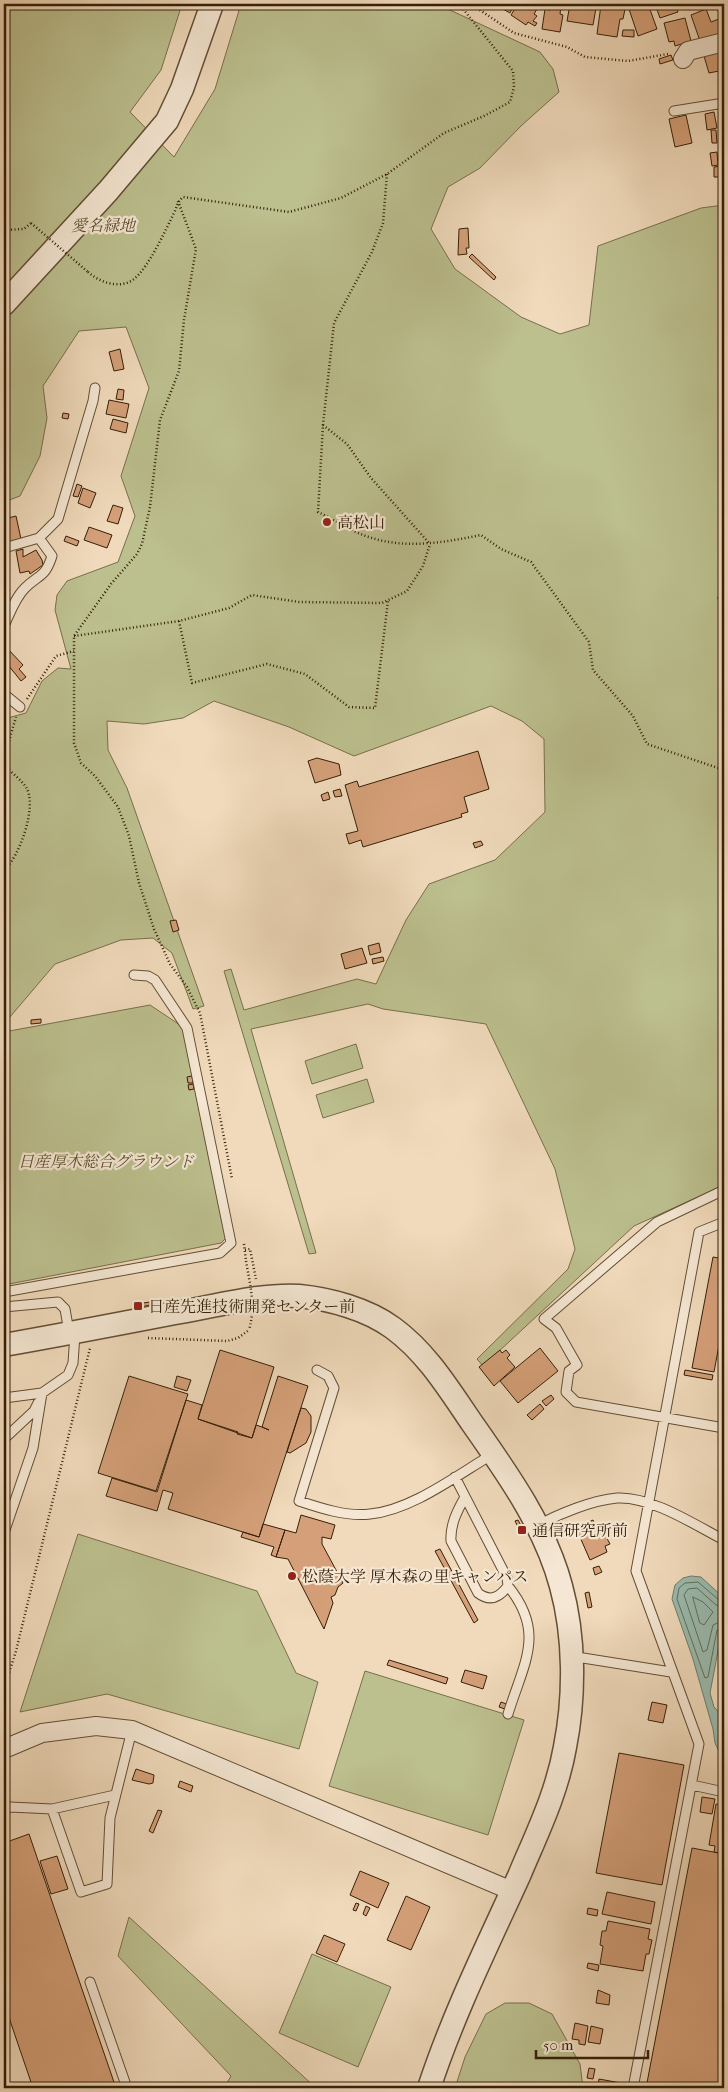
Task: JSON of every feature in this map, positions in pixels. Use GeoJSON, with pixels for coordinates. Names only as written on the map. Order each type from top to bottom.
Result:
{"type":"FeatureCollection","features":[{"type":"Feature","properties":{"kind":"street"},"geometry":{"type":"LineString","coordinates":[[4,304],[108,191],[167,121],[182,89],[212,4]]}},
{"type":"Feature","properties":{"kind":"street"},"geometry":{"type":"LineString","coordinates":[[686,55],[724,42]]}},
{"type":"Feature","properties":{"kind":"street"},"geometry":{"type":"LineString","coordinates":[[4,1345],[78,1337],[261,1297],[298,1296],[358,1310],[391,1326],[425,1356],[519,1492],[537,1526],[561,1585],[569,1625],[571,1660],[570,1715],[565,1748],[553,1799],[457,2014],[429,2088]]}},
{"type":"Feature","properties":{"kind":"street"},"geometry":{"type":"LineString","coordinates":[[4,1749],[42,1733],[96,1726],[132,1730],[512,1891]]}},
{"type":"Feature","properties":{"kind":"lane"},"geometry":{"type":"LineString","coordinates":[[674,111],[724,102]]}},
{"type":"Feature","properties":{"kind":"lane"},"geometry":{"type":"LineString","coordinates":[[4,548],[39,538],[58,519],[93,402],[95,388]]}},
{"type":"Feature","properties":{"kind":"lane"},"geometry":{"type":"LineString","coordinates":[[4,626],[14,603],[25,588],[48,570],[52,556],[39,538]]}},
{"type":"Feature","properties":{"kind":"lane"},"geometry":{"type":"LineString","coordinates":[[4,694],[20,707]]}},
{"type":"Feature","properties":{"kind":"lane"},"geometry":{"type":"LineString","coordinates":[[4,1292],[220,1253],[231,1243],[187,1028],[155,980],[148,976],[134,975]]}},
{"type":"Feature","properties":{"kind":"lane"},"geometry":{"type":"LineString","coordinates":[[724,1190],[658,1222],[544,1319],[556,1328],[577,1365],[569,1371],[566,1392],[576,1402],[724,1428]]}},
{"type":"Feature","properties":{"kind":"lane"},"geometry":{"type":"LineString","coordinates":[[633,2088],[699,1744],[671,1672],[636,1571],[647,1503],[699,1232],[724,1222]]}},
{"type":"Feature","properties":{"kind":"lane"},"geometry":{"type":"LineString","coordinates":[[4,1307],[58,1302],[65,1309],[78,1337],[73,1362],[68,1374],[42,1393],[4,1398]]}},
{"type":"Feature","properties":{"kind":"lane"},"geometry":{"type":"LineString","coordinates":[[317,1370],[328,1376],[334,1388],[299,1501],[325,1509],[369,1514],[396,1509],[494,1454]]}},
{"type":"Feature","properties":{"kind":"lane"},"geometry":{"type":"LineString","coordinates":[[4,1438],[34,1411],[42,1393]]}},
{"type":"Feature","properties":{"kind":"lane"},"geometry":{"type":"LineString","coordinates":[[4,1533],[33,1448],[42,1393]]}},
{"type":"Feature","properties":{"kind":"lane"},"geometry":{"type":"LineString","coordinates":[[455,1477],[507,1578],[508,1586],[522,1603],[530,1633],[528,1650],[508,1714]]}},
{"type":"Feature","properties":{"kind":"lane"},"geometry":{"type":"LineString","coordinates":[[465,1497],[451,1532],[454,1550],[478,1592],[484,1597],[493,1598],[502,1594],[508,1586]]}},
{"type":"Feature","properties":{"kind":"lane"},"geometry":{"type":"LineString","coordinates":[[537,1526],[554,1517],[617,1498],[647,1503],[666,1510],[724,1540]]}},
{"type":"Feature","properties":{"kind":"lane"},"geometry":{"type":"LineString","coordinates":[[571,1660],[583,1658],[671,1672]]}},
{"type":"Feature","properties":{"kind":"lane"},"geometry":{"type":"LineString","coordinates":[[52,1809],[81,1892],[107,1884],[110,1818],[132,1730]]}},
{"type":"Feature","properties":{"kind":"lane"},"geometry":{"type":"LineString","coordinates":[[692,1785],[724,1792]]}},
{"type":"Feature","properties":{"kind":"lane"},"geometry":{"type":"LineString","coordinates":[[4,1810],[10,1807],[52,1809],[115,1795]]}},
{"type":"Feature","properties":{"kind":"lane"},"geometry":{"type":"LineString","coordinates":[[90,1982],[127,2088]]}},
{"type":"Feature","properties":{"kind":"path"},"geometry":{"type":"LineString","coordinates":[[4,230],[24,229],[31,223],[96,280],[116,285],[133,280],[148,260],[175,211],[178,201],[182,197],[290,212],[341,198],[387,174],[444,133],[484,116],[510,102],[514,87],[513,71],[459,4]]}},
{"type":"Feature","properties":{"kind":"path"},"geometry":{"type":"LineString","coordinates":[[471,4],[514,33],[567,47],[585,57],[628,61],[686,55]]}},
{"type":"Feature","properties":{"kind":"path"},"geometry":{"type":"LineString","coordinates":[[387,174],[383,223],[372,252],[334,323],[323,425],[318,512],[362,534],[391,543],[430,544],[481,535],[501,549],[531,562],[588,642],[593,670],[633,716],[647,744],[724,770]]}},
{"type":"Feature","properties":{"kind":"path"},"geometry":{"type":"LineString","coordinates":[[159,941],[139,883],[129,836],[118,807],[95,776],[81,763],[74,743],[74,636],[111,584],[137,554],[142,544],[150,507],[160,420],[179,371],[184,320],[196,250],[178,201]]}},
{"type":"Feature","properties":{"kind":"path"},"geometry":{"type":"LineString","coordinates":[[323,425],[347,444],[371,478],[430,544]]}},
{"type":"Feature","properties":{"kind":"path"},"geometry":{"type":"LineString","coordinates":[[74,636],[179,621],[229,608],[252,595],[299,602],[382,603],[407,591],[423,566],[430,544]]}},
{"type":"Feature","properties":{"kind":"path"},"geometry":{"type":"LineString","coordinates":[[179,621],[192,683],[267,664],[305,674],[350,707],[375,708],[388,601]]}},
{"type":"Feature","properties":{"kind":"path"},"geometry":{"type":"LineString","coordinates":[[4,758],[9,734],[20,707],[56,656],[74,650]]}},
{"type":"Feature","properties":{"kind":"path"},"geometry":{"type":"LineString","coordinates":[[4,765],[27,789],[31,815],[24,835],[4,870]]}},
{"type":"Feature","properties":{"kind":"path"},"geometry":{"type":"LineString","coordinates":[[245,1250],[250,1249],[257,1287]]}},
{"type":"Feature","properties":{"kind":"path"},"geometry":{"type":"LineString","coordinates":[[145,1337],[152,1340],[227,1342],[238,1338],[249,1330],[254,1306],[246,1261]]}},
{"type":"Feature","properties":{"kind":"path"},"geometry":{"type":"LineString","coordinates":[[4,1689],[16,1651],[55,1497],[78,1337]]}},
{"type":"Feature","properties":{"kind":"green space","name":"愛名緑地"},"geometry":{"type":"Polygon","coordinates":[[[4,4],[182,4],[161,70],[130,112],[174,157],[215,89],[241,4],[447,4],[450,10],[540,52],[553,69],[559,92],[522,125],[480,168],[448,187],[431,229],[455,269],[521,317],[560,334],[589,325],[598,246],[701,208],[724,205],[724,591],[717,598],[724,607],[724,1185],[634,1226],[483,1366],[477,1359],[568,1269],[575,1249],[555,1169],[486,1024],[383,1009],[368,1004],[251,1029],[316,1253],[309,1254],[224,971],[231,969],[244,1010],[357,979],[376,984],[406,920],[429,884],[495,860],[545,812],[544,739],[522,721],[491,706],[354,756],[289,727],[214,701],[183,718],[144,724],[107,721],[108,750],[127,788],[204,1006],[193,1009],[172,953],[153,938],[121,940],[55,964],[4,1024],[4,719],[26,713],[42,681],[58,668],[71,669],[55,610],[57,595],[67,581],[118,562],[135,516],[121,476],[149,388],[126,327],[79,331],[43,386],[47,418],[40,456],[20,496],[4,502],[4,4]]]}},
{"type":"Feature","properties":{"kind":"green space","name":"日産厚木総合グラウンド"},"geometry":{"type":"Polygon","coordinates":[[[150,1005],[183,1027],[228,1236],[221,1243],[4,1285],[4,1032],[150,1005]]]}},
{"type":"Feature","properties":{"kind":"green space"},"geometry":{"type":"Polygon","coordinates":[[[356,1044],[363,1068],[312,1084],[305,1061],[356,1044]]]}},
{"type":"Feature","properties":{"kind":"green space"},"geometry":{"type":"Polygon","coordinates":[[[367,1079],[374,1102],[323,1118],[316,1095],[367,1079]]]}},
{"type":"Feature","properties":{"kind":"green space"},"geometry":{"type":"Polygon","coordinates":[[[78,1534],[257,1591],[296,1673],[318,1682],[299,1749],[107,1694],[20,1712],[78,1534]]]}},
{"type":"Feature","properties":{"kind":"green space"},"geometry":{"type":"Polygon","coordinates":[[[365,1671],[524,1720],[488,1835],[329,1786],[365,1671]]]}},
{"type":"Feature","properties":{"kind":"green space"},"geometry":{"type":"Polygon","coordinates":[[[129,1917],[316,2088],[224,2088],[231,2076],[118,1956],[129,1917]]]}},
{"type":"Feature","properties":{"kind":"green space"},"geometry":{"type":"Polygon","coordinates":[[[312,1954],[391,1987],[358,2067],[279,2033],[312,1954]]]}},
{"type":"Feature","properties":{"kind":"green space"},"geometry":{"type":"Polygon","coordinates":[[[505,2003],[529,2003],[552,2014],[580,2064],[583,2088],[455,2088],[465,2057],[486,2014],[505,2003]]]}},
{"type":"Feature","properties":{"kind":"water"},"geometry":{"type":"Polygon","coordinates":[[[691,1576],[701,1577],[724,1598],[724,1619],[710,1693],[714,1707],[724,1718],[724,1762],[715,1743],[713,1729],[693,1659],[672,1599],[675,1585],[683,1578],[691,1576]]]}},
{"type":"Feature","properties":{"kind":"building"},"geometry":{"type":"Polygon","coordinates":[[[494,4],[514,4],[510,13],[494,4]]]}},
{"type":"Feature","properties":{"kind":"building"},"geometry":{"type":"Polygon","coordinates":[[[518,4],[525,6],[528,4],[537,9],[534,14],[537,16],[533,21],[537,23],[535,26],[528,22],[526,25],[511,15],[518,4]]]}},
{"type":"Feature","properties":{"kind":"building"},"geometry":{"type":"Polygon","coordinates":[[[551,4],[561,5],[560,14],[563,15],[560,32],[542,29],[545,9],[550,10],[551,4]]]}},
{"type":"Feature","properties":{"kind":"building"},"geometry":{"type":"Polygon","coordinates":[[[570,4],[596,8],[593,25],[567,21],[570,4]]]}},
{"type":"Feature","properties":{"kind":"building"},"geometry":{"type":"Polygon","coordinates":[[[648,4],[657,29],[638,36],[629,9],[648,4]]]}},
{"type":"Feature","properties":{"kind":"building"},"geometry":{"type":"Polygon","coordinates":[[[655,4],[675,4],[678,12],[660,18],[655,4]]]}},
{"type":"Feature","properties":{"kind":"building"},"geometry":{"type":"Polygon","coordinates":[[[686,4],[705,4],[689,10],[686,4]]]}},
{"type":"Feature","properties":{"kind":"building"},"geometry":{"type":"Polygon","coordinates":[[[601,5],[625,9],[623,19],[620,19],[617,37],[597,34],[601,5]]]}},
{"type":"Feature","properties":{"kind":"building"},"geometry":{"type":"Polygon","coordinates":[[[724,5],[724,28],[717,8],[724,5]]]}},
{"type":"Feature","properties":{"kind":"building"},"geometry":{"type":"Polygon","coordinates":[[[706,9],[711,22],[719,19],[723,33],[700,41],[691,15],[706,9]]]}},
{"type":"Feature","properties":{"kind":"building"},"geometry":{"type":"Polygon","coordinates":[[[685,18],[691,41],[675,46],[674,41],[669,42],[664,23],[685,18]]]}},
{"type":"Feature","properties":{"kind":"building"},"geometry":{"type":"Polygon","coordinates":[[[623,30],[634,30],[634,37],[622,36],[623,30]]]}},
{"type":"Feature","properties":{"kind":"building"},"geometry":{"type":"Polygon","coordinates":[[[724,51],[724,67],[718,68],[719,71],[709,73],[704,56],[724,51]]]}},
{"type":"Feature","properties":{"kind":"building"},"geometry":{"type":"Polygon","coordinates":[[[671,55],[673,60],[660,64],[659,59],[671,55]]]}},
{"type":"Feature","properties":{"kind":"building"},"geometry":{"type":"Polygon","coordinates":[[[714,112],[717,128],[707,130],[705,114],[714,112]]]}},
{"type":"Feature","properties":{"kind":"building"},"geometry":{"type":"Polygon","coordinates":[[[686,115],[692,143],[675,147],[669,119],[686,115]]]}},
{"type":"Feature","properties":{"kind":"building"},"geometry":{"type":"Polygon","coordinates":[[[711,130],[716,130],[717,143],[712,143],[711,130]]]}},
{"type":"Feature","properties":{"kind":"building"},"geometry":{"type":"Polygon","coordinates":[[[717,152],[718,165],[712,166],[710,153],[717,152]]]}},
{"type":"Feature","properties":{"kind":"building"},"geometry":{"type":"Polygon","coordinates":[[[722,166],[723,177],[714,177],[714,167],[722,166]]]}},
{"type":"Feature","properties":{"kind":"building"},"geometry":{"type":"Polygon","coordinates":[[[468,228],[469,248],[466,248],[467,254],[458,255],[459,229],[468,228]]]}},
{"type":"Feature","properties":{"kind":"building"},"geometry":{"type":"Polygon","coordinates":[[[472,254],[496,277],[494,280],[469,257],[472,254]]]}},
{"type":"Feature","properties":{"kind":"building"},"geometry":{"type":"Polygon","coordinates":[[[120,349],[124,369],[114,371],[109,352],[120,349]]]}},
{"type":"Feature","properties":{"kind":"building"},"geometry":{"type":"Polygon","coordinates":[[[118,389],[124,390],[123,400],[116,399],[118,389]]]}},
{"type":"Feature","properties":{"kind":"building"},"geometry":{"type":"Polygon","coordinates":[[[109,400],[129,404],[126,418],[106,414],[109,400]]]}},
{"type":"Feature","properties":{"kind":"building"},"geometry":{"type":"Polygon","coordinates":[[[63,413],[69,414],[68,419],[62,418],[63,413]]]}},
{"type":"Feature","properties":{"kind":"building"},"geometry":{"type":"Polygon","coordinates":[[[113,419],[128,423],[126,433],[110,429],[113,419]]]}},
{"type":"Feature","properties":{"kind":"building"},"geometry":{"type":"Polygon","coordinates":[[[77,484],[82,486],[78,497],[73,496],[77,484]]]}},
{"type":"Feature","properties":{"kind":"building"},"geometry":{"type":"Polygon","coordinates":[[[83,488],[96,493],[90,508],[78,503],[83,488]]]}},
{"type":"Feature","properties":{"kind":"building"},"geometry":{"type":"Polygon","coordinates":[[[113,505],[123,508],[118,524],[107,521],[113,505]]]}},
{"type":"Feature","properties":{"kind":"building"},"geometry":{"type":"Polygon","coordinates":[[[16,516],[21,539],[4,543],[4,519],[16,516]]]}},
{"type":"Feature","properties":{"kind":"building"},"geometry":{"type":"Polygon","coordinates":[[[89,527],[112,535],[107,548],[84,540],[89,527]]]}},
{"type":"Feature","properties":{"kind":"building"},"geometry":{"type":"Polygon","coordinates":[[[66,536],[79,541],[77,546],[64,541],[66,536]]]}},
{"type":"Feature","properties":{"kind":"building"},"geometry":{"type":"Polygon","coordinates":[[[23,549],[23,557],[36,550],[42,560],[43,565],[30,574],[29,571],[20,573],[16,551],[23,549]]]}},
{"type":"Feature","properties":{"kind":"building"},"geometry":{"type":"Polygon","coordinates":[[[7,648],[23,665],[19,669],[26,677],[21,681],[4,660],[4,651],[7,648]]]}},
{"type":"Feature","properties":{"kind":"building"},"geometry":{"type":"Polygon","coordinates":[[[478,751],[489,789],[464,797],[468,812],[461,814],[462,817],[363,847],[361,840],[349,844],[346,834],[358,831],[345,785],[357,781],[359,787],[478,751]]]}},
{"type":"Feature","properties":{"kind":"building"},"geometry":{"type":"Polygon","coordinates":[[[317,758],[339,764],[341,775],[315,783],[308,761],[317,758]]]}},
{"type":"Feature","properties":{"kind":"building"},"geometry":{"type":"Polygon","coordinates":[[[340,789],[342,796],[335,797],[333,791],[340,789]]]}},
{"type":"Feature","properties":{"kind":"building"},"geometry":{"type":"Polygon","coordinates":[[[328,792],[330,799],[323,801],[321,795],[328,792]]]}},
{"type":"Feature","properties":{"kind":"building"},"geometry":{"type":"Polygon","coordinates":[[[481,841],[483,845],[475,848],[473,843],[481,841]]]}},
{"type":"Feature","properties":{"kind":"building"},"geometry":{"type":"Polygon","coordinates":[[[176,920],[179,930],[173,932],[170,921],[176,920]]]}},
{"type":"Feature","properties":{"kind":"building"},"geometry":{"type":"Polygon","coordinates":[[[379,943],[381,952],[370,955],[368,946],[379,943]]]}},
{"type":"Feature","properties":{"kind":"building"},"geometry":{"type":"Polygon","coordinates":[[[362,948],[367,963],[345,969],[341,954],[362,948]]]}},
{"type":"Feature","properties":{"kind":"building"},"geometry":{"type":"Polygon","coordinates":[[[383,957],[384,961],[373,964],[372,959],[383,957]]]}},
{"type":"Feature","properties":{"kind":"building"},"geometry":{"type":"Polygon","coordinates":[[[41,1019],[41,1023],[31,1024],[31,1020],[41,1019]]]}},
{"type":"Feature","properties":{"kind":"building"},"geometry":{"type":"Polygon","coordinates":[[[192,1076],[193,1083],[188,1083],[187,1077],[192,1076]]]}},
{"type":"Feature","properties":{"kind":"building"},"geometry":{"type":"Polygon","coordinates":[[[193,1084],[194,1089],[189,1090],[188,1085],[193,1084]]]}},
{"type":"Feature","properties":{"kind":"building"},"geometry":{"type":"Polygon","coordinates":[[[713,1257],[724,1259],[724,1318],[714,1372],[692,1368],[713,1257]]]}},
{"type":"Feature","properties":{"kind":"building"},"geometry":{"type":"Polygon","coordinates":[[[150,1302],[150,1305],[137,1308],[136,1304],[150,1302]]]}},
{"type":"Feature","properties":{"kind":"building"},"geometry":{"type":"Polygon","coordinates":[[[540,1348],[558,1371],[518,1403],[500,1381],[540,1348]]]}},
{"type":"Feature","properties":{"kind":"building"},"geometry":{"type":"Polygon","coordinates":[[[220,1350],[274,1367],[252,1438],[198,1419],[220,1350]]]}},
{"type":"Feature","properties":{"kind":"building"},"geometry":{"type":"Polygon","coordinates":[[[500,1350],[502,1353],[506,1350],[510,1355],[507,1358],[515,1367],[494,1386],[479,1367],[500,1350]]]}},
{"type":"Feature","properties":{"kind":"building"},"geometry":{"type":"Polygon","coordinates":[[[685,1370],[713,1375],[712,1380],[684,1375],[685,1370]]]}},
{"type":"Feature","properties":{"kind":"building"},"geometry":{"type":"Polygon","coordinates":[[[129,1376],[188,1394],[156,1491],[98,1473],[129,1376]]]}},
{"type":"Feature","properties":{"kind":"building"},"geometry":{"type":"Polygon","coordinates":[[[177,1376],[191,1380],[187,1391],[174,1387],[177,1376]]]}},
{"type":"Feature","properties":{"kind":"building"},"geometry":{"type":"Polygon","coordinates":[[[278,1376],[308,1386],[259,1537],[168,1509],[173,1493],[163,1490],[157,1511],[106,1496],[112,1478],[157,1492],[186,1400],[202,1405],[198,1419],[238,1432],[237,1434],[252,1438],[256,1425],[262,1427],[278,1376]]]}},
{"type":"Feature","properties":{"kind":"building"},"geometry":{"type":"Polygon","coordinates":[[[551,1395],[554,1399],[546,1406],[542,1401],[551,1395]]]}},
{"type":"Feature","properties":{"kind":"building"},"geometry":{"type":"Polygon","coordinates":[[[540,1404],[544,1409],[532,1420],[527,1415],[540,1404]]]}},
{"type":"Feature","properties":{"kind":"building"},"geometry":{"type":"Polygon","coordinates":[[[301,1408],[306,1409],[311,1416],[311,1432],[306,1443],[290,1453],[287,1452],[301,1408]]]}},
{"type":"Feature","properties":{"kind":"building"},"geometry":{"type":"Polygon","coordinates":[[[301,1515],[335,1525],[331,1539],[322,1537],[322,1544],[343,1583],[338,1587],[335,1595],[331,1597],[333,1603],[324,1629],[288,1559],[276,1557],[285,1530],[296,1533],[301,1515]]]}},
{"type":"Feature","properties":{"kind":"building"},"geometry":{"type":"Polygon","coordinates":[[[518,1520],[524,1531],[521,1533],[515,1521],[518,1520]]]}},
{"type":"Feature","properties":{"kind":"building"},"geometry":{"type":"Polygon","coordinates":[[[593,1520],[598,1532],[603,1531],[610,1544],[605,1546],[607,1552],[590,1560],[576,1528],[593,1520]]]}},
{"type":"Feature","properties":{"kind":"building"},"geometry":{"type":"Polygon","coordinates":[[[263,1524],[285,1530],[276,1557],[271,1555],[274,1547],[241,1537],[243,1532],[259,1537],[263,1524]]]}},
{"type":"Feature","properties":{"kind":"building"},"geometry":{"type":"Polygon","coordinates":[[[440,1549],[478,1620],[474,1623],[435,1551],[440,1549]]]}},
{"type":"Feature","properties":{"kind":"building"},"geometry":{"type":"Polygon","coordinates":[[[599,1566],[602,1572],[595,1575],[593,1568],[599,1566]]]}},
{"type":"Feature","properties":{"kind":"building"},"geometry":{"type":"Polygon","coordinates":[[[589,1592],[592,1607],[588,1608],[585,1593],[589,1592]]]}},
{"type":"Feature","properties":{"kind":"building"},"geometry":{"type":"Polygon","coordinates":[[[389,1660],[448,1678],[446,1684],[387,1665],[389,1660]]]}},
{"type":"Feature","properties":{"kind":"building"},"geometry":{"type":"Polygon","coordinates":[[[465,1670],[487,1676],[483,1689],[461,1682],[465,1670]]]}},
{"type":"Feature","properties":{"kind":"building"},"geometry":{"type":"Polygon","coordinates":[[[501,1702],[509,1705],[508,1710],[499,1707],[501,1702]]]}},
{"type":"Feature","properties":{"kind":"building"},"geometry":{"type":"Polygon","coordinates":[[[652,1702],[667,1705],[663,1723],[648,1720],[652,1702]]]}},
{"type":"Feature","properties":{"kind":"building"},"geometry":{"type":"Polygon","coordinates":[[[619,1753],[684,1765],[662,1885],[596,1873],[619,1753]]]}},
{"type":"Feature","properties":{"kind":"building"},"geometry":{"type":"Polygon","coordinates":[[[136,1769],[154,1775],[153,1783],[149,1784],[132,1780],[136,1769]]]}},
{"type":"Feature","properties":{"kind":"building"},"geometry":{"type":"Polygon","coordinates":[[[180,1781],[193,1786],[191,1792],[178,1787],[180,1781]]]}},
{"type":"Feature","properties":{"kind":"building"},"geometry":{"type":"Polygon","coordinates":[[[702,1797],[715,1799],[712,1814],[700,1812],[702,1797]]]}},
{"type":"Feature","properties":{"kind":"building"},"geometry":{"type":"Polygon","coordinates":[[[716,1804],[724,1805],[724,1854],[714,1852],[715,1846],[709,1845],[716,1804]]]}},
{"type":"Feature","properties":{"kind":"building"},"geometry":{"type":"Polygon","coordinates":[[[158,1810],[162,1811],[153,1833],[149,1831],[158,1810]]]}},
{"type":"Feature","properties":{"kind":"building"},"geometry":{"type":"Polygon","coordinates":[[[29,1834],[116,2088],[33,2088],[4,2003],[4,1843],[29,1834]]]}},
{"type":"Feature","properties":{"kind":"building"},"geometry":{"type":"Polygon","coordinates":[[[692,1848],[724,1854],[723,2088],[646,2088],[692,1848]]]}},
{"type":"Feature","properties":{"kind":"building"},"geometry":{"type":"Polygon","coordinates":[[[57,1856],[68,1889],[51,1894],[40,1861],[57,1856]]]}},
{"type":"Feature","properties":{"kind":"building"},"geometry":{"type":"Polygon","coordinates":[[[360,1871],[389,1883],[378,1908],[350,1895],[360,1871]]]}},
{"type":"Feature","properties":{"kind":"building"},"geometry":{"type":"Polygon","coordinates":[[[607,1892],[655,1902],[651,1924],[602,1914],[607,1892]]]}},
{"type":"Feature","properties":{"kind":"building"},"geometry":{"type":"Polygon","coordinates":[[[406,1896],[430,1907],[411,1950],[387,1940],[406,1896]]]}},
{"type":"Feature","properties":{"kind":"building"},"geometry":{"type":"Polygon","coordinates":[[[356,1903],[359,1904],[356,1911],[353,1910],[356,1903]]]}},
{"type":"Feature","properties":{"kind":"building"},"geometry":{"type":"Polygon","coordinates":[[[366,1906],[370,1908],[366,1916],[363,1914],[366,1906]]]}},
{"type":"Feature","properties":{"kind":"building"},"geometry":{"type":"Polygon","coordinates":[[[588,1908],[598,1910],[597,1916],[587,1914],[588,1908]]]}},
{"type":"Feature","properties":{"kind":"building"},"geometry":{"type":"Polygon","coordinates":[[[608,1921],[650,1929],[648,1939],[652,1940],[649,1954],[646,1954],[643,1971],[600,1964],[603,1946],[600,1945],[602,1931],[606,1931],[608,1921]]]}},
{"type":"Feature","properties":{"kind":"building"},"geometry":{"type":"Polygon","coordinates":[[[324,1935],[345,1944],[337,1962],[316,1953],[324,1935]]]}},
{"type":"Feature","properties":{"kind":"building"},"geometry":{"type":"Polygon","coordinates":[[[588,1963],[599,1965],[598,1971],[587,1968],[588,1963]]]}},
{"type":"Feature","properties":{"kind":"building"},"geometry":{"type":"Polygon","coordinates":[[[598,1990],[610,1995],[609,2005],[596,2003],[598,1990]]]}},
{"type":"Feature","properties":{"kind":"building"},"geometry":{"type":"Polygon","coordinates":[[[575,2023],[588,2026],[585,2045],[579,2044],[579,2040],[572,2039],[575,2023]]]}},
{"type":"Feature","properties":{"kind":"building"},"geometry":{"type":"Polygon","coordinates":[[[591,2026],[603,2029],[600,2044],[588,2042],[591,2026]]]}},
{"type":"Feature","properties":{"kind":"building"},"geometry":{"type":"Polygon","coordinates":[[[589,2068],[595,2069],[593,2079],[587,2078],[589,2068]]]}},
{"type":"Feature","properties":{"kind":"building"},"geometry":{"type":"Polygon","coordinates":[[[599,2079],[621,2083],[621,2088],[598,2085],[599,2079]]]}},
{"type":"Feature","properties":{"kind":"place","name":"高松山"},"geometry":{"type":"Point","coordinates":[327,522]}},
{"type":"Feature","properties":{"kind":"place","name":"日産先進技術開発センター前"},"geometry":{"type":"Point","coordinates":[138,1306]}},
{"type":"Feature","properties":{"kind":"place","name":"通信研究所前"},"geometry":{"type":"Point","coordinates":[522,1530]}},
{"type":"Feature","properties":{"kind":"place","name":"松蔭大学 厚木森の里キャンパス"},"geometry":{"type":"Point","coordinates":[292,1576]}}]}
